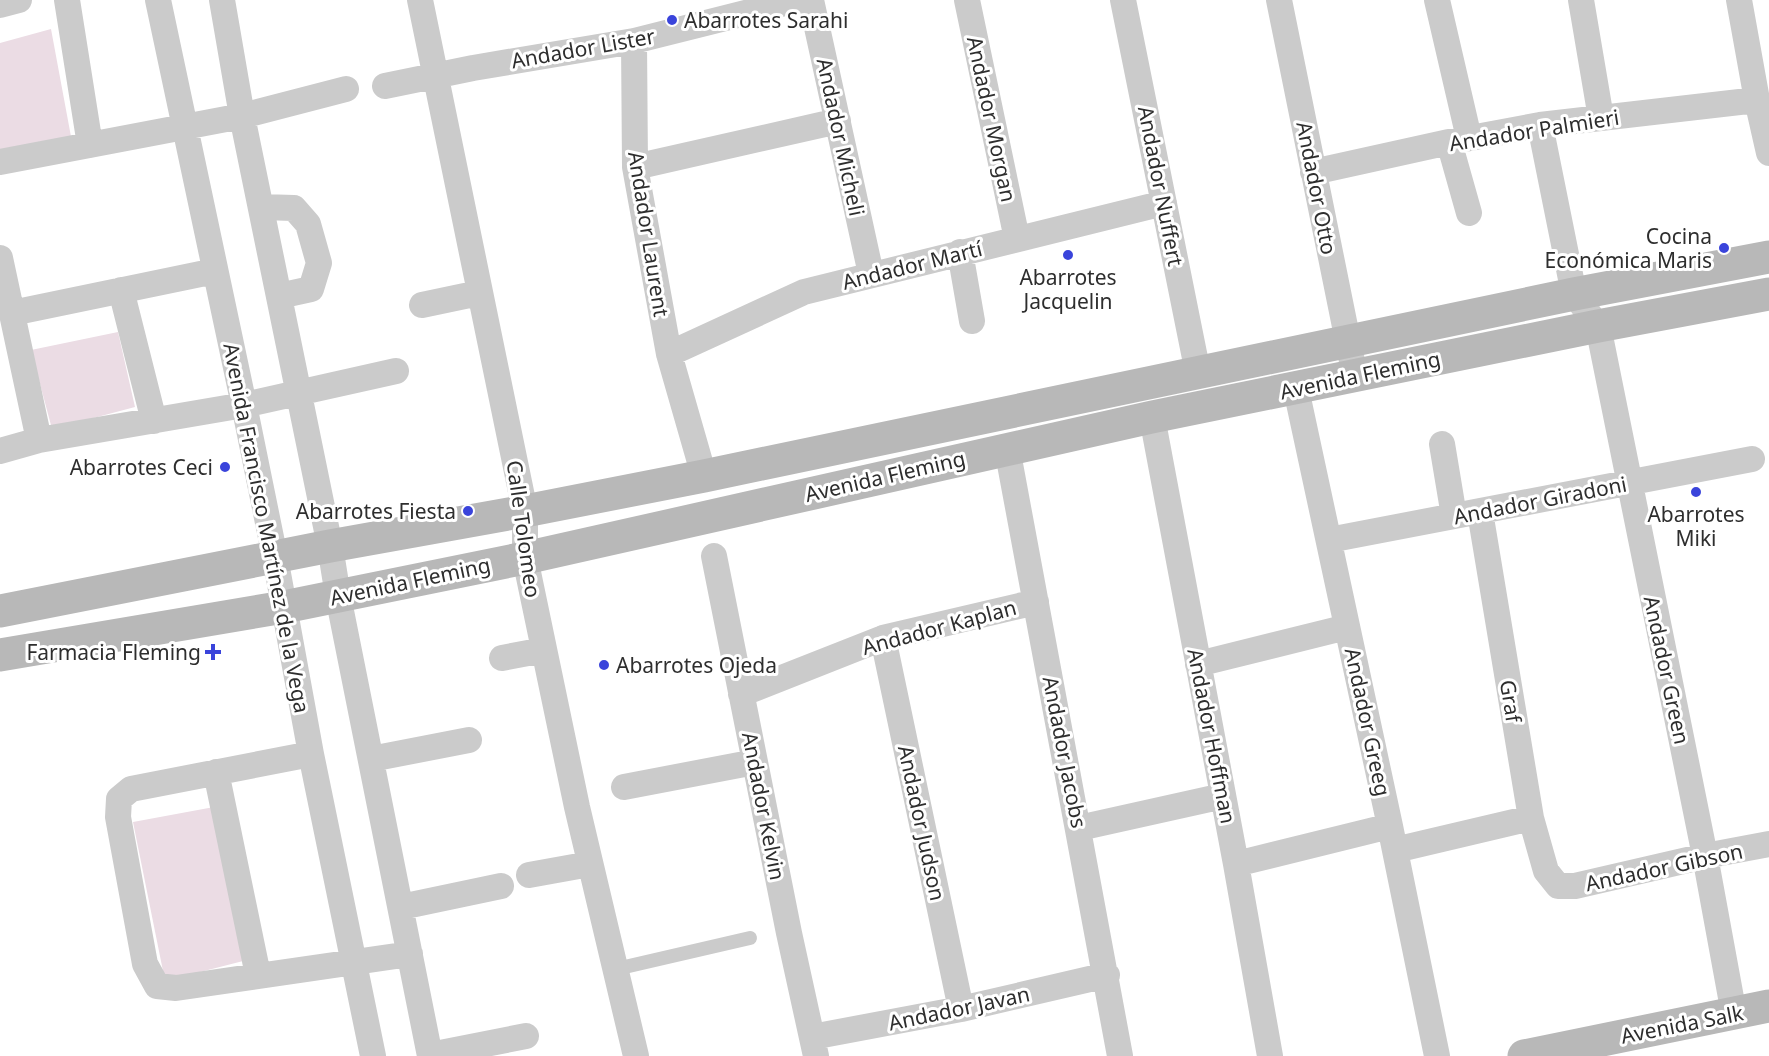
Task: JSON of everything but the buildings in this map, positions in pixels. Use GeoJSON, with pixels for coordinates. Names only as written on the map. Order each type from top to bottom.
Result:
{"type":"FeatureCollection","features":[{"type":"Feature","properties":{"kind":"street"},"geometry":{"type":"LineString","coordinates":[[0,5],[19,0]]}},
{"type":"Feature","properties":{"kind":"street"},"geometry":{"type":"LineString","coordinates":[[67,0],[90,145]]}},
{"type":"Feature","properties":{"kind":"street","name":"Avenida Francisco Martínez de la Vega"},"geometry":{"type":"LineString","coordinates":[[158,0],[275,557],[311,754],[373,1056]]}},
{"type":"Feature","properties":{"kind":"street"},"geometry":{"type":"LineString","coordinates":[[222,0],[242,116],[330,546],[430,1056],[526,1036]]}},
{"type":"Feature","properties":{"kind":"street","name":"Calle Tolomeo"},"geometry":{"type":"LineString","coordinates":[[420,0],[525,512],[525,558],[590,864],[636,1056]]}},
{"type":"Feature","properties":{"kind":"street","name":"Andador Lister"},"geometry":{"type":"LineString","coordinates":[[385,86],[473,68],[634,41],[797,0]]}},
{"type":"Feature","properties":{"kind":"street","name":"Andador Micheli"},"geometry":{"type":"LineString","coordinates":[[811,0],[871,274]]}},
{"type":"Feature","properties":{"kind":"street","name":"Andador Nuffert"},"geometry":{"type":"LineString","coordinates":[[1123,0],[1198,373]]}},
{"type":"Feature","properties":{"kind":"street","name":"Andador Otto"},"geometry":{"type":"LineString","coordinates":[[1279,0],[1355,376]]}},
{"type":"Feature","properties":{"kind":"street"},"geometry":{"type":"LineString","coordinates":[[1437,0],[1470,213]]}},
{"type":"Feature","properties":{"kind":"street"},"geometry":{"type":"LineString","coordinates":[[1581,0],[1601,118]]}},
{"type":"Feature","properties":{"kind":"street"},"geometry":{"type":"LineString","coordinates":[[1739,0],[1760,67],[1757,100],[1769,153]]}},
{"type":"Feature","properties":{"kind":"street","name":"Andador Morgan"},"geometry":{"type":"LineString","coordinates":[[968,6],[1017,239]]}},
{"type":"Feature","properties":{"kind":"street","name":"Andador Laurent"},"geometry":{"type":"LineString","coordinates":[[634,41],[634,167],[669,354],[704,476]]}},
{"type":"Feature","properties":{"kind":"street"},"geometry":{"type":"LineString","coordinates":[[0,162],[242,116],[345,89]]}},
{"type":"Feature","properties":{"kind":"street","name":"Andador Palmieri"},"geometry":{"type":"LineString","coordinates":[[1313,172],[1540,125],[1757,100]]}},
{"type":"Feature","properties":{"kind":"street"},"geometry":{"type":"LineString","coordinates":[[634,167],[838,121]]}},
{"type":"Feature","properties":{"kind":"street"},"geometry":{"type":"LineString","coordinates":[[1540,125],[1574,294],[1598,326]]}},
{"type":"Feature","properties":{"kind":"street","name":"Andador Martí"},"geometry":{"type":"LineString","coordinates":[[669,354],[804,292],[1164,203]]}},
{"type":"Feature","properties":{"kind":"street"},"geometry":{"type":"LineString","coordinates":[[261,207],[294,208],[308,224],[318,263],[311,289],[279,296]]}},
{"type":"Feature","properties":{"kind":"street"},"geometry":{"type":"LineString","coordinates":[[960,252],[972,321]]}},
{"type":"Feature","properties":{"kind":"street","name":"Avenida Fleming"},"geometry":{"type":"LineString","coordinates":[[0,611],[330,546],[525,512],[1574,294],[1769,257]]}},
{"type":"Feature","properties":{"kind":"street"},"geometry":{"type":"LineString","coordinates":[[0,258],[39,440]]}},
{"type":"Feature","properties":{"kind":"street"},"geometry":{"type":"LineString","coordinates":[[12,313],[215,271]]}},
{"type":"Feature","properties":{"kind":"street"},"geometry":{"type":"LineString","coordinates":[[121,290],[154,421]]}},
{"type":"Feature","properties":{"kind":"street"},"geometry":{"type":"LineString","coordinates":[[422,305],[479,293]]}},
{"type":"Feature","properties":{"kind":"street","name":"Avenida Fleming"},"geometry":{"type":"LineString","coordinates":[[0,655],[285,607],[525,558],[1152,417],[1598,326],[1769,294]]}},
{"type":"Feature","properties":{"kind":"street","name":"Andador Green"},"geometry":{"type":"LineString","coordinates":[[1598,326],[1705,856],[1734,1014]]}},
{"type":"Feature","properties":{"kind":"street"},"geometry":{"type":"LineString","coordinates":[[0,451],[39,440],[244,405],[396,371]]}},
{"type":"Feature","properties":{"kind":"street","name":"Andador Greeg"},"geometry":{"type":"LineString","coordinates":[[1296,389],[1393,838],[1437,1056]]}},
{"type":"Feature","properties":{"kind":"street","name":"Andador Hoffman"},"geometry":{"type":"LineString","coordinates":[[1152,417],[1270,1056]]}},
{"type":"Feature","properties":{"kind":"street"},"geometry":{"type":"LineString","coordinates":[[1442,444],[1454,516]]}},
{"type":"Feature","properties":{"kind":"street","name":"Andador Jacobs"},"geometry":{"type":"LineString","coordinates":[[1007,448],[1107,975],[1120,1056]]}},
{"type":"Feature","properties":{"kind":"street","name":"Andador Giradoni"},"geometry":{"type":"LineString","coordinates":[[1329,540],[1752,459]]}},
{"type":"Feature","properties":{"kind":"street","name":"Graf"},"geometry":{"type":"LineString","coordinates":[[1480,512],[1531,818],[1546,871],[1558,886]]}},
{"type":"Feature","properties":{"kind":"street","name":"Andador Kelvin"},"geometry":{"type":"LineString","coordinates":[[714,556],[814,1046]]}},
{"type":"Feature","properties":{"kind":"street","name":"Andador Kaplan"},"geometry":{"type":"LineString","coordinates":[[741,694],[883,638],[1036,602]]}},
{"type":"Feature","properties":{"kind":"street"},"geometry":{"type":"LineString","coordinates":[[1198,664],[1347,627]]}},
{"type":"Feature","properties":{"kind":"street","name":"Andador Judson"},"geometry":{"type":"LineString","coordinates":[[883,638],[961,1009]]}},
{"type":"Feature","properties":{"kind":"street"},"geometry":{"type":"LineString","coordinates":[[502,658],[544,650]]}},
{"type":"Feature","properties":{"kind":"street"},"geometry":{"type":"LineString","coordinates":[[371,759],[470,740]]}},
{"type":"Feature","properties":{"kind":"street"},"geometry":{"type":"LineString","coordinates":[[311,754],[131,789],[119,799],[118,817],[145,964],[158,986],[176,988],[410,954]]}},
{"type":"Feature","properties":{"kind":"street"},"geometry":{"type":"LineString","coordinates":[[624,787],[755,762]]}},
{"type":"Feature","properties":{"kind":"street"},"geometry":{"type":"LineString","coordinates":[[216,772],[258,975]]}},
{"type":"Feature","properties":{"kind":"street"},"geometry":{"type":"LineString","coordinates":[[1079,828],[1223,796]]}},
{"type":"Feature","properties":{"kind":"street"},"geometry":{"type":"LineString","coordinates":[[1236,864],[1531,818]]}},
{"type":"Feature","properties":{"kind":"street","name":"Andador Gibson"},"geometry":{"type":"LineString","coordinates":[[1558,886],[1575,886],[1705,856],[1769,844]]}},
{"type":"Feature","properties":{"kind":"street"},"geometry":{"type":"LineString","coordinates":[[530,875],[590,864]]}},
{"type":"Feature","properties":{"kind":"street"},"geometry":{"type":"LineString","coordinates":[[401,907],[501,886]]}},
{"type":"Feature","properties":{"kind":"street","name":"Andador Javan"},"geometry":{"type":"LineString","coordinates":[[814,1046],[1107,975]]}},
{"type":"Feature","properties":{"kind":"street","name":"Avenida Salk"},"geometry":{"type":"LineString","coordinates":[[1524,1056],[1769,1006]]}},
{"type":"Feature","properties":{"kind":"lane"},"geometry":{"type":"LineString","coordinates":[[616,969],[750,938]]}},
{"type":"Feature","properties":{"kind":"shaded area"},"geometry":{"type":"Polygon","coordinates":[[[51,29],[72,142],[0,150],[0,43],[51,29]]]}},
{"type":"Feature","properties":{"kind":"shaded area"},"geometry":{"type":"Polygon","coordinates":[[[118,332],[135,407],[52,429],[31,350],[118,332]]]}},
{"type":"Feature","properties":{"kind":"shaded area"},"geometry":{"type":"Polygon","coordinates":[[[214,807],[247,960],[165,981],[133,822],[214,807]]]}},
{"type":"Feature","properties":{"kind":"place","name":"Abarrotes Sarahi"},"geometry":{"type":"Point","coordinates":[672,20]}},
{"type":"Feature","properties":{"kind":"place","name":"Cocina Económica Maris"},"geometry":{"type":"Point","coordinates":[1724,248]}},
{"type":"Feature","properties":{"kind":"place","name":"Abarrotes Jacquelin"},"geometry":{"type":"Point","coordinates":[1068,255]}},
{"type":"Feature","properties":{"kind":"place","name":"Abarrotes Ceci"},"geometry":{"type":"Point","coordinates":[225,467]}},
{"type":"Feature","properties":{"kind":"place","name":"Abarrotes Miki"},"geometry":{"type":"Point","coordinates":[1696,492]}},
{"type":"Feature","properties":{"kind":"place","name":"Abarrotes Fiesta"},"geometry":{"type":"Point","coordinates":[468,511]}},
{"type":"Feature","properties":{"kind":"place","name":"Farmacia Fleming"},"geometry":{"type":"Point","coordinates":[213,652]}},
{"type":"Feature","properties":{"kind":"place","name":"Abarrotes Ojeda"},"geometry":{"type":"Point","coordinates":[604,665]}}]}
